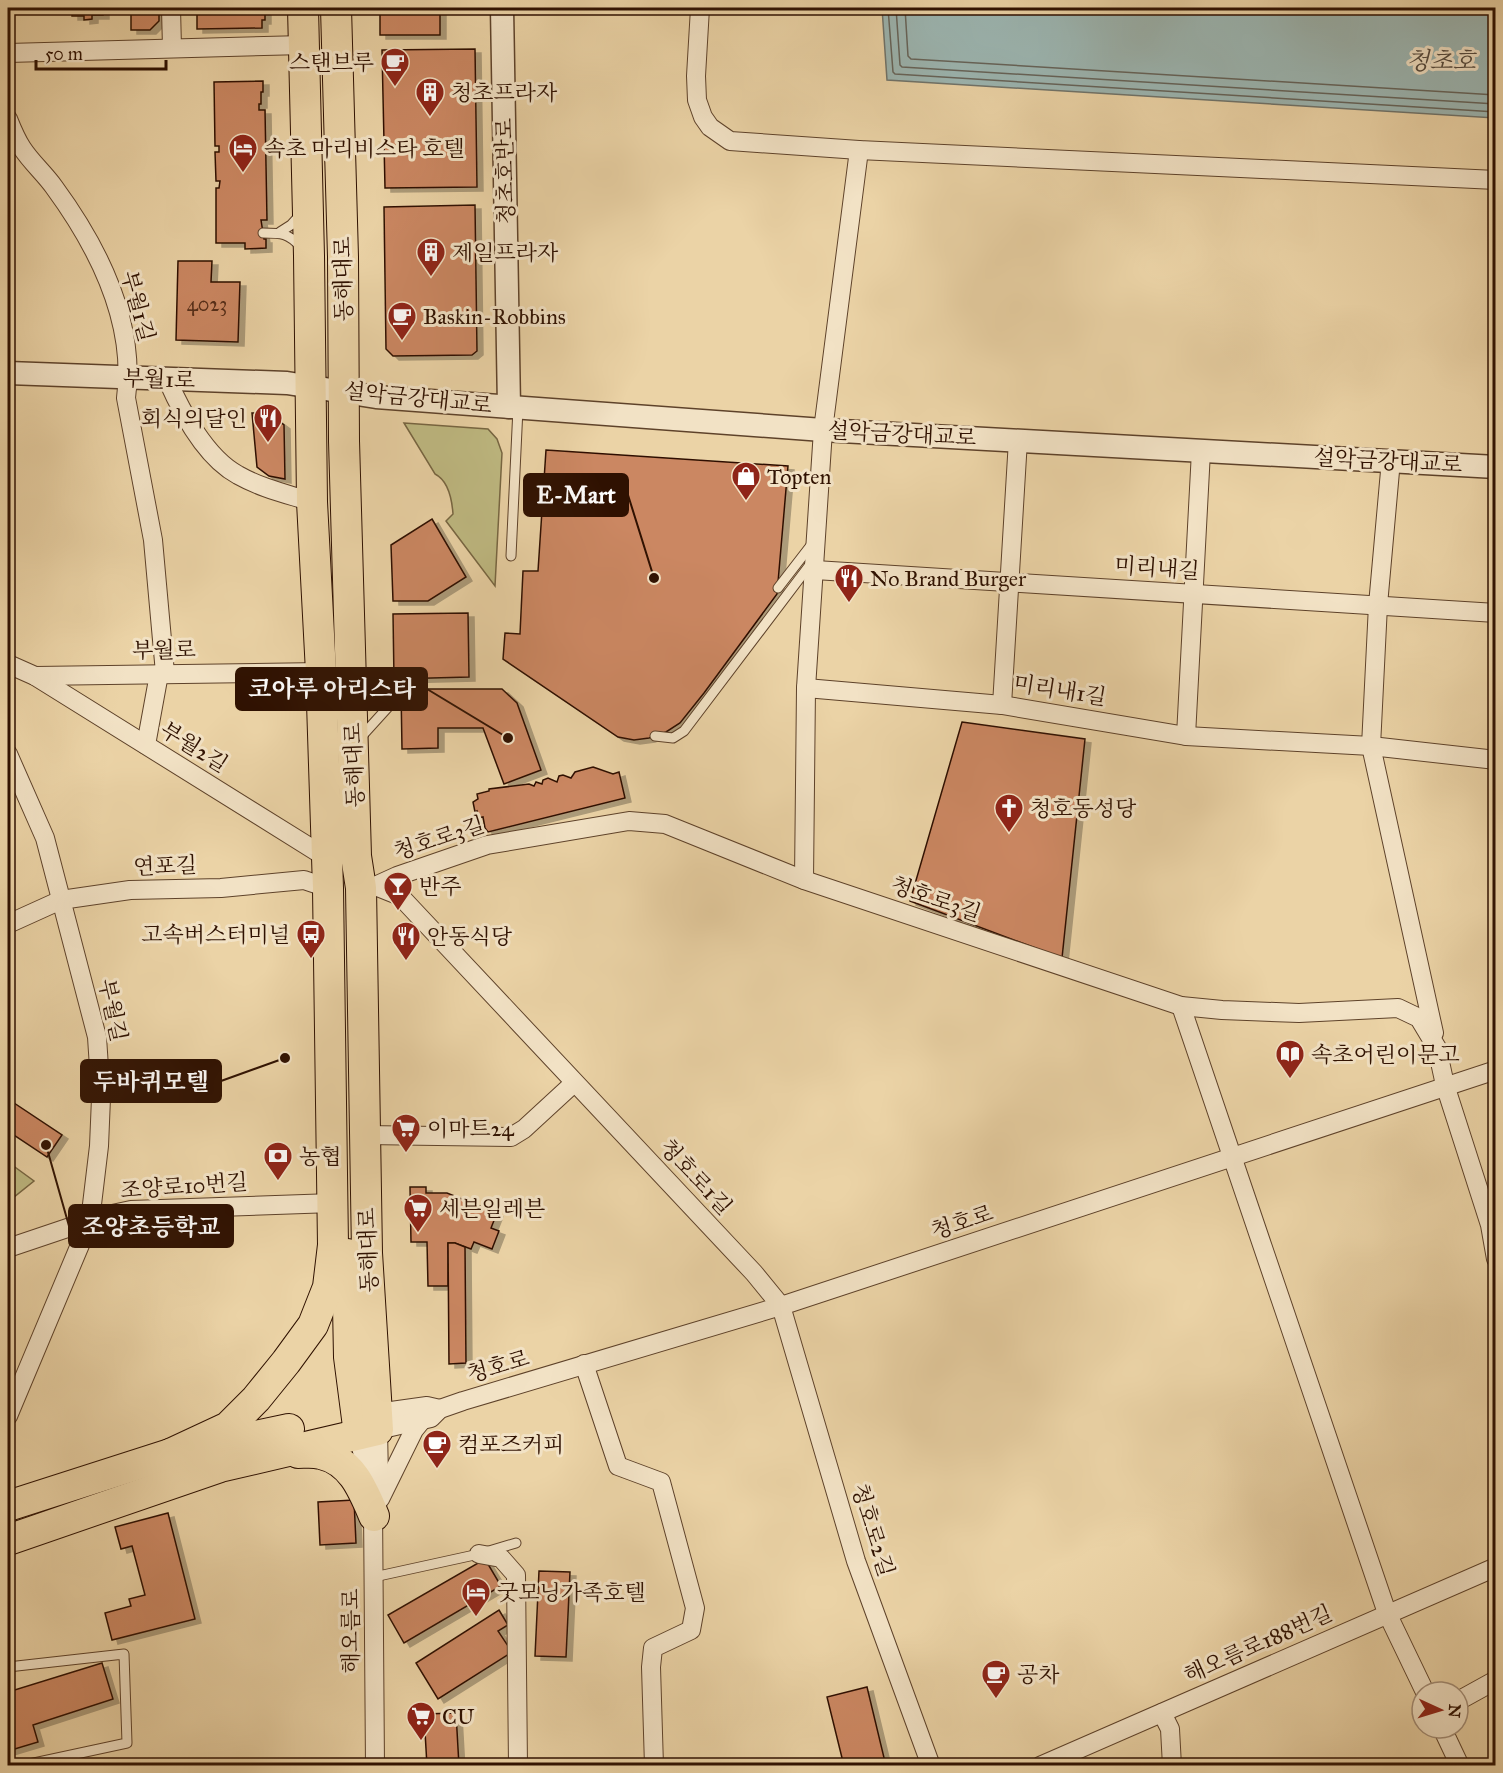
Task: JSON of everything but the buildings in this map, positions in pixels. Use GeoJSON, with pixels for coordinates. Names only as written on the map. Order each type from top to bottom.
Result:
{"type":"FeatureCollection","features":[{"type":"Feature","properties":{"kind":"main road","name":"동해대로"},"geometry":{"type":"LineString","coordinates":[[8,1506],[170,1454],[228,1426],[256,1399],[313,1325],[328,1287],[333,1245],[333,1203],[328,888],[321,672],[312,502],[303,8]]}},
{"type":"Feature","properties":{"kind":"main road","name":"동해대로"},"geometry":{"type":"LineString","coordinates":[[336,8],[344,441],[356,856],[368,887],[365,1135],[368,1423]]}},
{"type":"Feature","properties":{"kind":"main road"},"geometry":{"type":"LineString","coordinates":[[328,888],[368,887]]}},
{"type":"Feature","properties":{"kind":"main road","name":"동해대로"},"geometry":{"type":"LineString","coordinates":[[331,1108],[344,1166],[349,1357],[368,1423]]}},
{"type":"Feature","properties":{"kind":"main road","name":"동해대로"},"geometry":{"type":"LineString","coordinates":[[170,1454],[368,1423]]}},
{"type":"Feature","properties":{"kind":"main road"},"geometry":{"type":"LineString","coordinates":[[8,1540],[220,1467],[277,1453],[368,1423]]}},
{"type":"Feature","properties":{"kind":"main road"},"geometry":{"type":"LineString","coordinates":[[277,1453],[320,1453],[332,1458],[351,1472],[374,1507]]}},
{"type":"Feature","properties":{"kind":"street"},"geometry":{"type":"LineString","coordinates":[[171,8],[172,48]]}},
{"type":"Feature","properties":{"kind":"street","name":"청초호반로"},"geometry":{"type":"LineString","coordinates":[[502,8],[514,408]]}},
{"type":"Feature","properties":{"kind":"street"},"geometry":{"type":"LineString","coordinates":[[700,8],[696,100],[710,128],[730,141],[859,150],[1496,180]]}},
{"type":"Feature","properties":{"kind":"street"},"geometry":{"type":"LineString","coordinates":[[8,53],[304,45]]}},
{"type":"Feature","properties":{"kind":"street","name":"부월1길"},"geometry":{"type":"LineString","coordinates":[[8,119],[22,148],[54,186],[98,255],[122,324],[129,378],[126,399],[153,540],[162,674],[146,745]]}},
{"type":"Feature","properties":{"kind":"street"},"geometry":{"type":"LineString","coordinates":[[804,880],[806,688],[823,430],[859,150]]}},
{"type":"Feature","properties":{"kind":"street","name":"부월1로"},"geometry":{"type":"LineString","coordinates":[[8,373],[311,386]]}},
{"type":"Feature","properties":{"kind":"street"},"geometry":{"type":"LineString","coordinates":[[167,379],[176,401],[192,427],[224,466],[257,484],[312,502]]}},
{"type":"Feature","properties":{"kind":"street","name":"설악금강대교로"},"geometry":{"type":"LineString","coordinates":[[311,386],[376,397],[823,430],[1496,467]]}},
{"type":"Feature","properties":{"kind":"street"},"geometry":{"type":"LineString","coordinates":[[1002,705],[1018,440]]}},
{"type":"Feature","properties":{"kind":"street"},"geometry":{"type":"LineString","coordinates":[[1186,735],[1201,451]]}},
{"type":"Feature","properties":{"kind":"street"},"geometry":{"type":"LineString","coordinates":[[1391,460],[1378,605],[1371,746],[1437,1048]]}},
{"type":"Feature","properties":{"kind":"street","name":"미리내길"},"geometry":{"type":"LineString","coordinates":[[816,563],[1010,583],[1496,613]]}},
{"type":"Feature","properties":{"kind":"street","name":"부월2길"},"geometry":{"type":"LineString","coordinates":[[8,664],[35,676],[327,858]]}},
{"type":"Feature","properties":{"kind":"street","name":"부월로"},"geometry":{"type":"LineString","coordinates":[[8,677],[321,672]]}},
{"type":"Feature","properties":{"kind":"street","name":"미리내1길"},"geometry":{"type":"LineString","coordinates":[[806,688],[1002,705],[1186,735],[1371,746],[1496,760]]}},
{"type":"Feature","properties":{"kind":"street","name":"부월길"},"geometry":{"type":"LineString","coordinates":[[8,754],[45,838],[97,1037],[101,1098],[99,1146],[90,1221],[8,1416]]}},
{"type":"Feature","properties":{"kind":"street","name":"청호로3길"},"geometry":{"type":"LineString","coordinates":[[368,887],[488,845],[629,821],[665,824],[804,880],[1181,1006],[1299,1013],[1398,1008],[1419,1018],[1437,1048],[1445,1085],[1490,1225],[1496,1259]]}},
{"type":"Feature","properties":{"kind":"street","name":"연포길"},"geometry":{"type":"LineString","coordinates":[[8,924],[61,900],[130,890],[221,888],[304,880],[328,888]]}},
{"type":"Feature","properties":{"kind":"street","name":"청호로1길"},"geometry":{"type":"LineString","coordinates":[[368,887],[400,896],[782,1306]]}},
{"type":"Feature","properties":{"kind":"street"},"geometry":{"type":"LineString","coordinates":[[1181,1006],[1387,1613],[1419,1680]]}},
{"type":"Feature","properties":{"kind":"street","name":"청호로"},"geometry":{"type":"LineString","coordinates":[[368,1423],[431,1418],[440,1409],[782,1306],[1496,1070]]}},
{"type":"Feature","properties":{"kind":"street"},"geometry":{"type":"LineString","coordinates":[[365,1135],[511,1137],[524,1130],[574,1083]]}},
{"type":"Feature","properties":{"kind":"street","name":"조양로10번길"},"geometry":{"type":"LineString","coordinates":[[8,1248],[103,1216],[130,1210],[333,1203]]}},
{"type":"Feature","properties":{"kind":"street","name":"청호로2길"},"geometry":{"type":"LineString","coordinates":[[782,1306],[856,1561],[931,1766]]}},
{"type":"Feature","properties":{"kind":"street"},"geometry":{"type":"LineString","coordinates":[[584,1364],[618,1466],[661,1482],[695,1608],[691,1630],[653,1648],[651,1668],[654,1766]]}},
{"type":"Feature","properties":{"kind":"street","name":"청호로"},"geometry":{"type":"LineString","coordinates":[[368,1423],[427,1406],[440,1409]]}},
{"type":"Feature","properties":{"kind":"street"},"geometry":{"type":"LineString","coordinates":[[374,1507],[383,1494],[414,1430],[423,1419]]}},
{"type":"Feature","properties":{"kind":"street","name":"해오름로"},"geometry":{"type":"LineString","coordinates":[[368,1423],[367,1480],[374,1507],[375,1766]]}},
{"type":"Feature","properties":{"kind":"street"},"geometry":{"type":"LineString","coordinates":[[479,1554],[501,1558],[516,1575],[518,1766]]}},
{"type":"Feature","properties":{"kind":"street","name":"해오름로188번길"},"geometry":{"type":"LineString","coordinates":[[1040,1766],[1496,1567]]}},
{"type":"Feature","properties":{"kind":"street"},"geometry":{"type":"LineString","coordinates":[[1470,1694],[1496,1680]]}},
{"type":"Feature","properties":{"kind":"street"},"geometry":{"type":"LineString","coordinates":[[1162,1713],[1170,1729],[1172,1766]]}},
{"type":"Feature","properties":{"kind":"street"},"geometry":{"type":"LineString","coordinates":[[1448,1740],[1460,1766]]}},
{"type":"Feature","properties":{"kind":"lane"},"geometry":{"type":"LineString","coordinates":[[280,232],[299,217],[308,203]]}},
{"type":"Feature","properties":{"kind":"lane"},"geometry":{"type":"LineString","coordinates":[[263,233],[280,232],[295,241],[309,256]]}},
{"type":"Feature","properties":{"kind":"lane"},"geometry":{"type":"LineString","coordinates":[[511,556],[514,408]]}},
{"type":"Feature","properties":{"kind":"lane"},"geometry":{"type":"LineString","coordinates":[[778,588],[817,538]]}},
{"type":"Feature","properties":{"kind":"lane"},"geometry":{"type":"LineString","coordinates":[[655,736],[673,738],[684,731],[816,563]]}},
{"type":"Feature","properties":{"kind":"lane"},"geometry":{"type":"LineString","coordinates":[[351,675],[390,705],[401,705]]}},
{"type":"Feature","properties":{"kind":"lane"},"geometry":{"type":"LineString","coordinates":[[353,747],[390,705]]}},
{"type":"Feature","properties":{"kind":"lane"},"geometry":{"type":"LineString","coordinates":[[374,1576],[479,1554],[516,1543]]}},
{"type":"Feature","properties":{"kind":"lane"},"geometry":{"type":"LineString","coordinates":[[8,1667],[124,1654],[127,1743],[20,1766]]}},
{"type":"Feature","properties":{"kind":"shaded area"},"geometry":{"type":"Polygon","coordinates":[[[404,423],[488,429],[497,439],[502,453],[495,586],[446,521],[453,514],[449,491],[444,481],[435,474],[404,423]]]}},
{"type":"Feature","properties":{"kind":"shaded area"},"geometry":{"type":"Polygon","coordinates":[[[8,1162],[34,1181],[8,1199],[8,1162]]]}},
{"type":"Feature","properties":{"kind":"water","name":"청초호"},"geometry":{"type":"Polygon","coordinates":[[[882,8],[1495,8],[1495,118],[887,80],[882,8]]]}},
{"type":"Feature","properties":{"kind":"place","name":"스탠브루"},"geometry":{"type":"Point","coordinates":[395,88]}},
{"type":"Feature","properties":{"kind":"place","name":"청초프라자"},"geometry":{"type":"Point","coordinates":[430,118]}},
{"type":"Feature","properties":{"kind":"place","name":"속초 마리비스타 호텔"},"geometry":{"type":"Point","coordinates":[243,174]}},
{"type":"Feature","properties":{"kind":"place","name":"제일프라자"},"geometry":{"type":"Point","coordinates":[431,278]}},
{"type":"Feature","properties":{"kind":"place","name":"Baskin-Robbins"},"geometry":{"type":"Point","coordinates":[402,342]}},
{"type":"Feature","properties":{"kind":"place","name":"회식의달인"},"geometry":{"type":"Point","coordinates":[268,444]}},
{"type":"Feature","properties":{"kind":"place","name":"Topten"},"geometry":{"type":"Point","coordinates":[746,502]}},
{"type":"Feature","properties":{"kind":"place","name":"E-Mart"},"geometry":{"type":"Point","coordinates":[654,578]}},
{"type":"Feature","properties":{"kind":"place","name":"No Brand Burger"},"geometry":{"type":"Point","coordinates":[849,604]}},
{"type":"Feature","properties":{"kind":"place","name":"코아루 아리스타"},"geometry":{"type":"Point","coordinates":[508,738]}},
{"type":"Feature","properties":{"kind":"place","name":"청호동성당"},"geometry":{"type":"Point","coordinates":[1009,834]}},
{"type":"Feature","properties":{"kind":"place","name":"반주"},"geometry":{"type":"Point","coordinates":[398,912]}},
{"type":"Feature","properties":{"kind":"place","name":"고속버스터미널"},"geometry":{"type":"Point","coordinates":[311,960]}},
{"type":"Feature","properties":{"kind":"place","name":"안동식당"},"geometry":{"type":"Point","coordinates":[406,962]}},
{"type":"Feature","properties":{"kind":"place","name":"두바퀴모텔"},"geometry":{"type":"Point","coordinates":[285,1058]}},
{"type":"Feature","properties":{"kind":"place","name":"속초어린이문고"},"geometry":{"type":"Point","coordinates":[1290,1080]}},
{"type":"Feature","properties":{"kind":"place","name":"조양초등학교"},"geometry":{"type":"Point","coordinates":[46,1145]}},
{"type":"Feature","properties":{"kind":"place","name":"이마트24"},"geometry":{"type":"Point","coordinates":[406,1154]}},
{"type":"Feature","properties":{"kind":"place","name":"농협"},"geometry":{"type":"Point","coordinates":[278,1182]}},
{"type":"Feature","properties":{"kind":"place","name":"세븐일레븐"},"geometry":{"type":"Point","coordinates":[418,1234]}},
{"type":"Feature","properties":{"kind":"place","name":"컴포즈커피"},"geometry":{"type":"Point","coordinates":[437,1470]}},
{"type":"Feature","properties":{"kind":"place","name":"굿모닝가족호텔"},"geometry":{"type":"Point","coordinates":[476,1618]}},
{"type":"Feature","properties":{"kind":"place","name":"공차"},"geometry":{"type":"Point","coordinates":[996,1700]}},
{"type":"Feature","properties":{"kind":"place","name":"CU"},"geometry":{"type":"Point","coordinates":[421,1742]}}]}
